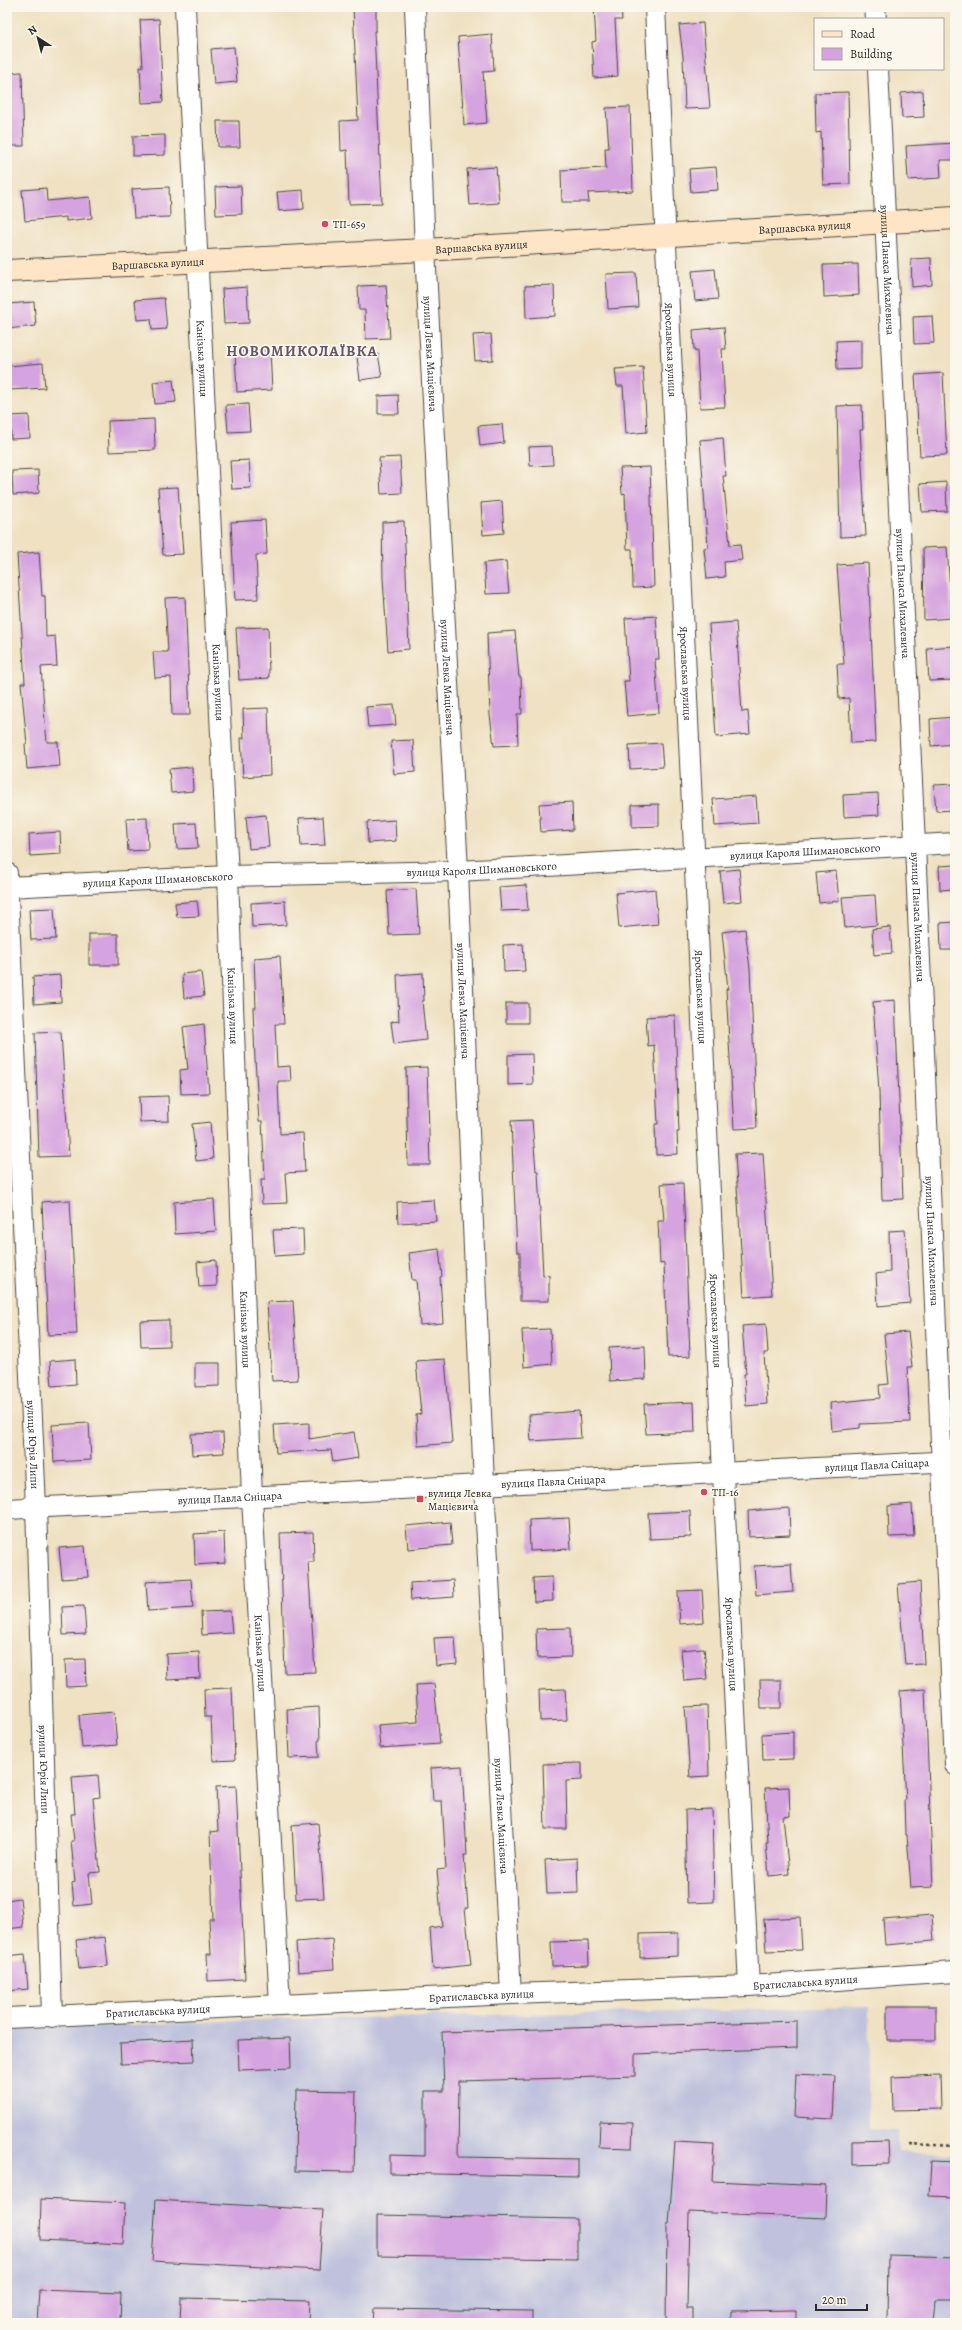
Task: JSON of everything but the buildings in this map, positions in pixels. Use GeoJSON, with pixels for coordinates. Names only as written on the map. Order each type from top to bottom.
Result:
{"type":"FeatureCollection","features":[{"type":"Feature","properties":{"kind":"street","name":"Канізька вулиця"},"geometry":{"type":"LineString","coordinates":[[185,7],[228,876],[252,1497],[280,2005]]}},
{"type":"Feature","properties":{"kind":"street","name":"вулиця Левка Мацієвича"},"geometry":{"type":"LineString","coordinates":[[415,7],[425,250],[458,870],[484,1484],[511,1994]]}},
{"type":"Feature","properties":{"kind":"street","name":"Ярославська вулиця"},"geometry":{"type":"LineString","coordinates":[[655,7],[723,1474],[749,1986]]}},
{"type":"Feature","properties":{"kind":"street"},"geometry":{"type":"LineString","coordinates":[[875,7],[876,18]]}},
{"type":"Feature","properties":{"kind":"street","name":"вулиця Панаса Михалевича"},"geometry":{"type":"LineString","coordinates":[[878,70],[915,845],[948,1461],[955,1765]]}},
{"type":"Feature","properties":{"kind":"street","name":"Варшавська вулиця"},"geometry":{"type":"LineString","coordinates":[[7,271],[197,260],[425,250],[885,221],[955,218]]}},
{"type":"Feature","properties":{"kind":"street","name":"вулиця Кароля Шимановського"},"geometry":{"type":"LineString","coordinates":[[7,883],[458,870],[955,843]]}},
{"type":"Feature","properties":{"kind":"street","name":"вулиця Юрія Липи"},"geometry":{"type":"LineString","coordinates":[[7,883],[36,1508],[52,2017]]}},
{"type":"Feature","properties":{"kind":"street","name":"вулиця Павла Сніцара"},"geometry":{"type":"LineString","coordinates":[[7,1508],[36,1508],[484,1484],[723,1474],[948,1461]]}},
{"type":"Feature","properties":{"kind":"street","name":"Братиславська вулиця"},"geometry":{"type":"LineString","coordinates":[[7,2018],[511,1994],[749,1986],[955,1972]]}},
{"type":"Feature","properties":{"kind":"path"},"geometry":{"type":"LineString","coordinates":[[910,2144],[955,2146]]}},
{"type":"Feature","properties":{"kind":"shaded area"},"geometry":{"type":"Polygon","coordinates":[[[869,2007],[868,2128],[898,2130],[898,2152],[955,2154],[955,2323],[7,2323],[7,2029],[288,2019],[869,2007]]]}},
{"type":"Feature","properties":{"kind":"place","name":"ТП-659"},"geometry":{"type":"Point","coordinates":[325,224]}},
{"type":"Feature","properties":{"kind":"place","name":"ТП-16"},"geometry":{"type":"Point","coordinates":[704,1492]}},
{"type":"Feature","properties":{"kind":"place","name":"вулиця Левка Мацієвича"},"geometry":{"type":"Point","coordinates":[420,1499]}},
{"type":"Feature","properties":{"kind":"district","name":"НОВОМИКОЛАЇВКА"},"geometry":{"type":"Point","coordinates":[302,351]}}]}
